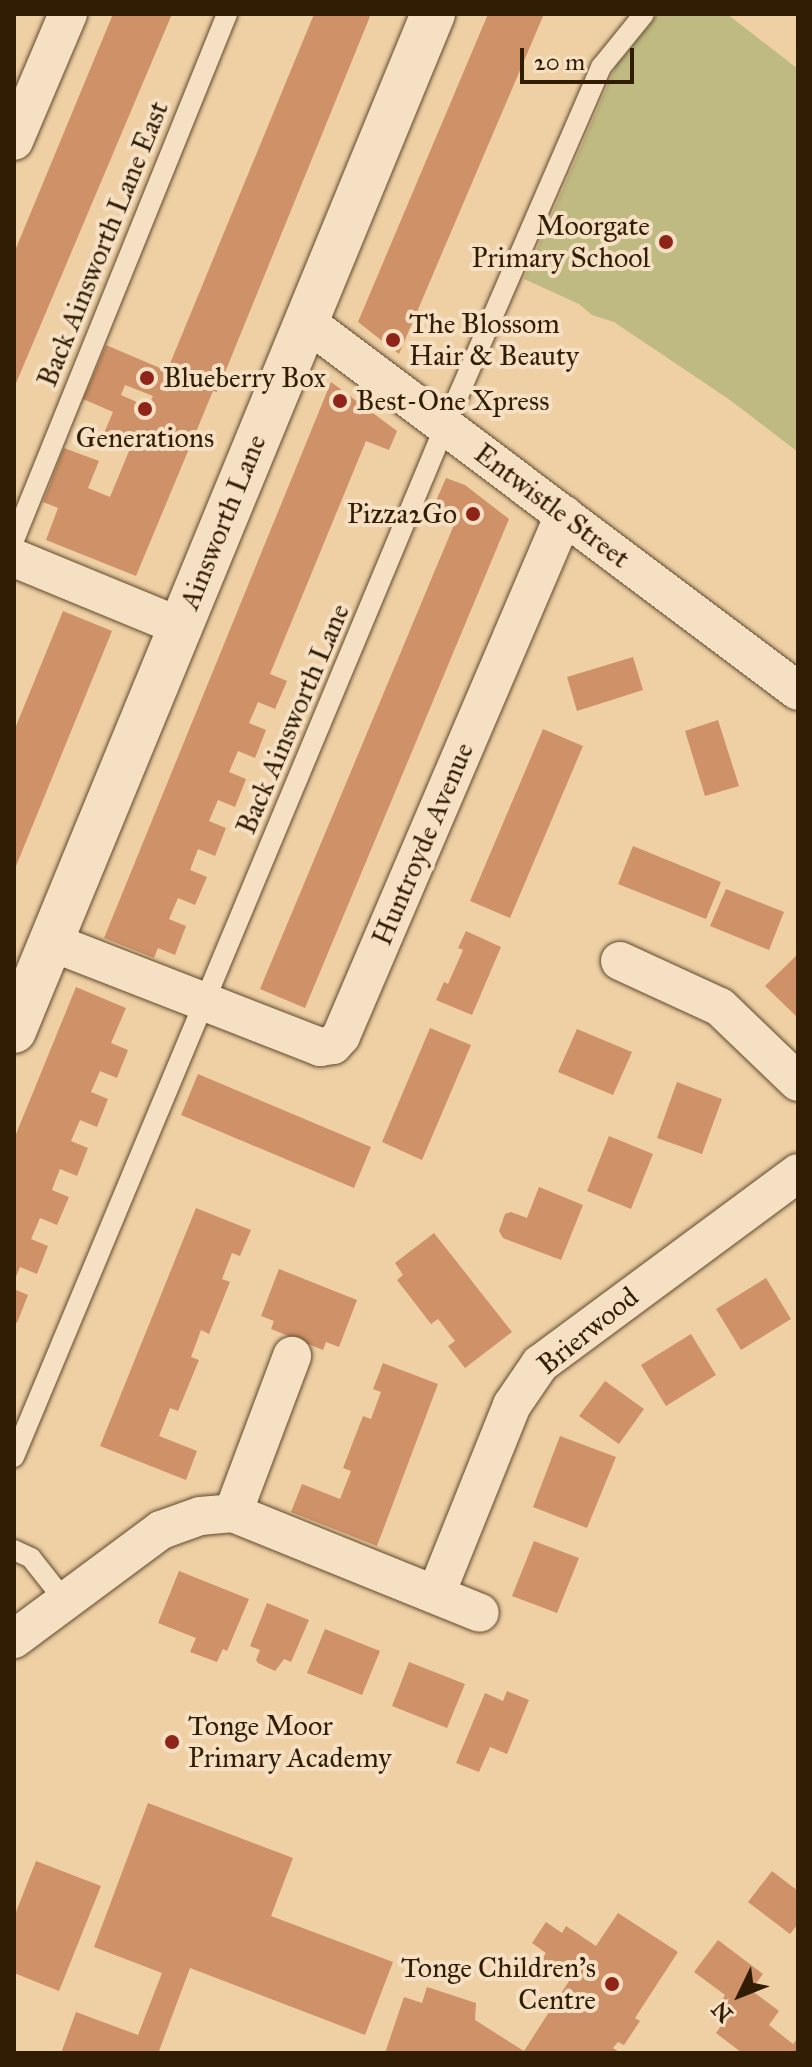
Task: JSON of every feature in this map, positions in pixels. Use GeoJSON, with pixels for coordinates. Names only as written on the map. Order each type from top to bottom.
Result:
{"type":"FeatureCollection","features":[{"type":"Feature","properties":{"kind":"main road","name":"Ainsworth Lane"},"geometry":{"type":"LineString","coordinates":[[14,1031],[433,14]]}},
{"type":"Feature","properties":{"kind":"street"},"geometry":{"type":"LineString","coordinates":[[14,141],[68,14]]}},
{"type":"Feature","properties":{"kind":"street","name":"Entwistle Street"},"geometry":{"type":"LineString","coordinates":[[305,321],[798,691]]}},
{"type":"Feature","properties":{"kind":"street","name":"Huntroyde Avenue"},"geometry":{"type":"LineString","coordinates":[[51,942],[320,1047],[333,1045],[341,1036],[564,515]]}},
{"type":"Feature","properties":{"kind":"street"},"geometry":{"type":"LineString","coordinates":[[14,558],[181,627]]}},
{"type":"Feature","properties":{"kind":"street"},"geometry":{"type":"LineString","coordinates":[[620,961],[669,1001],[720,1007],[798,1082]]}},
{"type":"Feature","properties":{"kind":"street","name":"Brierwood"},"geometry":{"type":"LineString","coordinates":[[436,1594],[512,1405],[540,1364],[798,1173]]}},
{"type":"Feature","properties":{"kind":"street"},"geometry":{"type":"LineString","coordinates":[[233,1513],[292,1356]]}},
{"type":"Feature","properties":{"kind":"street"},"geometry":{"type":"LineString","coordinates":[[14,1639],[161,1530],[200,1516],[233,1513],[480,1613]]}},
{"type":"Feature","properties":{"kind":"lane","name":"Back Ainsworth Lane East"},"geometry":{"type":"LineString","coordinates":[[14,540],[227,14]]}},
{"type":"Feature","properties":{"kind":"lane","name":"Back Ainsworth Lane"},"geometry":{"type":"LineString","coordinates":[[14,1457],[445,426],[601,67],[644,14]]}},
{"type":"Feature","properties":{"kind":"lane"},"geometry":{"type":"LineString","coordinates":[[14,1550],[31,1558],[65,1601]]}},
{"type":"Feature","properties":{"kind":"shaded area"},"geometry":{"type":"Polygon","coordinates":[[[658,14],[727,14],[798,69],[798,452],[730,400],[614,322],[592,315],[579,304],[524,279],[616,66],[658,14]]]}},
{"type":"Feature","properties":{"kind":"building"},"geometry":{"type":"Polygon","coordinates":[[[113,14],[172,14],[14,388],[14,253],[113,14]]]}},
{"type":"Feature","properties":{"kind":"building"},"geometry":{"type":"Polygon","coordinates":[[[314,14],[371,14],[217,392],[213,391],[136,576],[46,540],[58,508],[43,502],[64,448],[99,461],[88,488],[110,497],[129,451],[101,440],[113,412],[83,399],[106,345],[167,371],[314,14]],[[125,385],[121,395],[148,407],[153,396],[125,385]]]}},
{"type":"Feature","properties":{"kind":"building"},"geometry":{"type":"Polygon","coordinates":[[[488,14],[544,14],[399,354],[358,322],[488,14]]]}},
{"type":"Feature","properties":{"kind":"building"},"geometry":{"type":"Polygon","coordinates":[[[331,382],[397,431],[389,450],[366,441],[270,674],[287,681],[275,709],[258,702],[249,723],[266,730],[255,758],[238,751],[229,772],[246,779],[235,807],[218,800],[209,821],[226,828],[215,856],[198,849],[190,870],[207,877],[195,905],[178,898],[169,919],[186,926],[175,955],[158,948],[154,958],[104,938],[331,382]]]}},
{"type":"Feature","properties":{"kind":"building"},"geometry":{"type":"Polygon","coordinates":[[[446,478],[465,485],[509,519],[305,1008],[260,989],[456,520],[432,510],[446,478]]]}},
{"type":"Feature","properties":{"kind":"building"},"geometry":{"type":"Polygon","coordinates":[[[63,611],[112,631],[14,871],[14,731],[63,611]]]}},
{"type":"Feature","properties":{"kind":"building"},"geometry":{"type":"Polygon","coordinates":[[[633,657],[643,690],[577,711],[567,677],[633,657]]]}},
{"type":"Feature","properties":{"kind":"building"},"geometry":{"type":"Polygon","coordinates":[[[718,720],[739,786],[705,796],[685,731],[718,720]]]}},
{"type":"Feature","properties":{"kind":"building"},"geometry":{"type":"Polygon","coordinates":[[[543,729],[583,746],[510,918],[470,901],[543,729]]]}},
{"type":"Feature","properties":{"kind":"building"},"geometry":{"type":"Polygon","coordinates":[[[633,846],[721,882],[706,919],[618,884],[633,846]]]}},
{"type":"Feature","properties":{"kind":"building"},"geometry":{"type":"Polygon","coordinates":[[[726,889],[784,912],[769,950],[710,926],[726,889]]]}},
{"type":"Feature","properties":{"kind":"building"},"geometry":{"type":"Polygon","coordinates":[[[466,931],[501,947],[472,1015],[436,1000],[444,982],[448,984],[463,950],[458,948],[466,931]]]}},
{"type":"Feature","properties":{"kind":"building"},"geometry":{"type":"Polygon","coordinates":[[[798,954],[798,1018],[765,986],[798,954]]]}},
{"type":"Feature","properties":{"kind":"building"},"geometry":{"type":"Polygon","coordinates":[[[76,987],[126,1008],[111,1043],[128,1050],[117,1078],[100,1071],[91,1092],[108,1099],[97,1127],[80,1120],[71,1141],[88,1148],[77,1176],[60,1169],[52,1190],[69,1197],[57,1225],[40,1218],[31,1239],[48,1246],[37,1274],[20,1267],[14,1282],[14,1139],[76,987]]]}},
{"type":"Feature","properties":{"kind":"building"},"geometry":{"type":"Polygon","coordinates":[[[430,1028],[471,1045],[422,1160],[382,1142],[430,1028]]]}},
{"type":"Feature","properties":{"kind":"building"},"geometry":{"type":"Polygon","coordinates":[[[577,1029],[632,1052],[613,1095],[558,1072],[577,1029]]]}},
{"type":"Feature","properties":{"kind":"building"},"geometry":{"type":"Polygon","coordinates":[[[198,1074],[371,1147],[354,1188],[181,1115],[198,1074]]]}},
{"type":"Feature","properties":{"kind":"building"},"geometry":{"type":"Polygon","coordinates":[[[677,1082],[722,1099],[702,1154],[657,1138],[677,1082]]]}},
{"type":"Feature","properties":{"kind":"building"},"geometry":{"type":"Polygon","coordinates":[[[609,1136],[653,1154],[631,1209],[587,1191],[609,1136]]]}},
{"type":"Feature","properties":{"kind":"building"},"geometry":{"type":"Polygon","coordinates":[[[539,1187],[583,1205],[561,1260],[503,1238],[499,1231],[505,1214],[511,1212],[527,1218],[539,1187]]]}},
{"type":"Feature","properties":{"kind":"building"},"geometry":{"type":"Polygon","coordinates":[[[196,1208],[251,1230],[240,1256],[232,1253],[222,1279],[230,1282],[209,1334],[201,1330],[191,1357],[199,1360],[178,1411],[170,1408],[159,1436],[197,1451],[186,1480],[100,1446],[196,1208]]]}},
{"type":"Feature","properties":{"kind":"building"},"geometry":{"type":"Polygon","coordinates":[[[434,1233],[512,1332],[465,1368],[448,1346],[455,1341],[438,1319],[431,1324],[397,1280],[403,1275],[395,1263],[434,1233]]]}},
{"type":"Feature","properties":{"kind":"building"},"geometry":{"type":"Polygon","coordinates":[[[279,1269],[357,1300],[339,1347],[326,1342],[323,1350],[271,1329],[274,1321],[261,1316],[279,1269]]]}},
{"type":"Feature","properties":{"kind":"building"},"geometry":{"type":"Polygon","coordinates":[[[766,1278],[791,1319],[741,1350],[716,1309],[766,1278]]]}},
{"type":"Feature","properties":{"kind":"building"},"geometry":{"type":"Polygon","coordinates":[[[14,1289],[28,1295],[17,1323],[14,1322],[14,1289]]]}},
{"type":"Feature","properties":{"kind":"building"},"geometry":{"type":"Polygon","coordinates":[[[691,1334],[716,1375],[666,1406],[641,1365],[691,1334]]]}},
{"type":"Feature","properties":{"kind":"building"},"geometry":{"type":"Polygon","coordinates":[[[383,1363],[438,1384],[377,1546],[291,1512],[302,1484],[340,1499],[351,1471],[343,1468],[363,1416],[371,1419],[381,1392],[373,1389],[383,1363]]]}},
{"type":"Feature","properties":{"kind":"building"},"geometry":{"type":"Polygon","coordinates":[[[605,1381],[644,1409],[619,1444],[579,1416],[605,1381]]]}},
{"type":"Feature","properties":{"kind":"building"},"geometry":{"type":"Polygon","coordinates":[[[560,1436],[616,1457],[587,1528],[533,1507],[560,1436]]]}},
{"type":"Feature","properties":{"kind":"building"},"geometry":{"type":"Polygon","coordinates":[[[534,1541],[579,1558],[557,1613],[512,1596],[534,1541]]]}},
{"type":"Feature","properties":{"kind":"building"},"geometry":{"type":"Polygon","coordinates":[[[179,1571],[249,1599],[227,1651],[223,1649],[217,1662],[190,1652],[196,1638],[158,1623],[179,1571]]]}},
{"type":"Feature","properties":{"kind":"building"},"geometry":{"type":"Polygon","coordinates":[[[267,1603],[309,1620],[291,1662],[284,1659],[275,1671],[258,1663],[256,1660],[260,1650],[250,1646],[267,1603]]]}},
{"type":"Feature","properties":{"kind":"building"},"geometry":{"type":"Polygon","coordinates":[[[325,1629],[380,1651],[362,1695],[307,1673],[325,1629]]]}},
{"type":"Feature","properties":{"kind":"building"},"geometry":{"type":"Polygon","coordinates":[[[409,1662],[465,1684],[447,1728],[392,1706],[409,1662]]]}},
{"type":"Feature","properties":{"kind":"building"},"geometry":{"type":"Polygon","coordinates":[[[507,1691],[529,1700],[507,1754],[490,1747],[479,1772],[456,1763],[485,1693],[503,1701],[507,1691]]]}},
{"type":"Feature","properties":{"kind":"building"},"geometry":{"type":"Polygon","coordinates":[[[148,1803],[293,1858],[271,1916],[393,1962],[365,2035],[190,1968],[159,2051],[164,2053],[61,2053],[76,2012],[138,2035],[162,1973],[94,1947],[148,1803]]]}},
{"type":"Feature","properties":{"kind":"building"},"geometry":{"type":"Polygon","coordinates":[[[36,1861],[101,1886],[59,1991],[14,1973],[14,1917],[36,1861]]]}},
{"type":"Feature","properties":{"kind":"building"},"geometry":{"type":"Polygon","coordinates":[[[772,1871],[798,1891],[798,1924],[790,1934],[748,1902],[772,1871]]]}},
{"type":"Feature","properties":{"kind":"building","name":"Tonge Children's Centre"},"geometry":{"type":"Polygon","coordinates":[[[618,1913],[678,1952],[635,2018],[640,2021],[624,2045],[618,2042],[613,2048],[621,2053],[385,2053],[404,1997],[422,2003],[427,1987],[476,2003],[475,2020],[524,2051],[569,1981],[540,1962],[546,1953],[532,1943],[546,1922],[562,1933],[566,1926],[596,1946],[618,1913]]]}},
{"type":"Feature","properties":{"kind":"building"},"geometry":{"type":"Polygon","coordinates":[[[718,1940],[763,1974],[751,1990],[779,2011],[769,2025],[793,2044],[798,2038],[798,2053],[742,2053],[716,2033],[733,2009],[722,2000],[725,1995],[694,1972],[718,1940]]]}},
{"type":"Feature","properties":{"kind":"place","name":"Moorgate Primary School"},"geometry":{"type":"Point","coordinates":[666,242]}},
{"type":"Feature","properties":{"kind":"place","name":"The Blossom Hair & Beauty"},"geometry":{"type":"Point","coordinates":[393,340]}},
{"type":"Feature","properties":{"kind":"place","name":"Blueberry Box"},"geometry":{"type":"Point","coordinates":[147,378]}},
{"type":"Feature","properties":{"kind":"place","name":"Best-One Xpress"},"geometry":{"type":"Point","coordinates":[340,401]}},
{"type":"Feature","properties":{"kind":"place","name":"Generations"},"geometry":{"type":"Point","coordinates":[145,409]}},
{"type":"Feature","properties":{"kind":"place","name":"Pizza2Go"},"geometry":{"type":"Point","coordinates":[473,514]}},
{"type":"Feature","properties":{"kind":"place","name":"Tonge Moor Primary Academy"},"geometry":{"type":"Point","coordinates":[172,1742]}},
{"type":"Feature","properties":{"kind":"place","name":"Tonge Children's Centre"},"geometry":{"type":"Point","coordinates":[612,1984]}}]}
